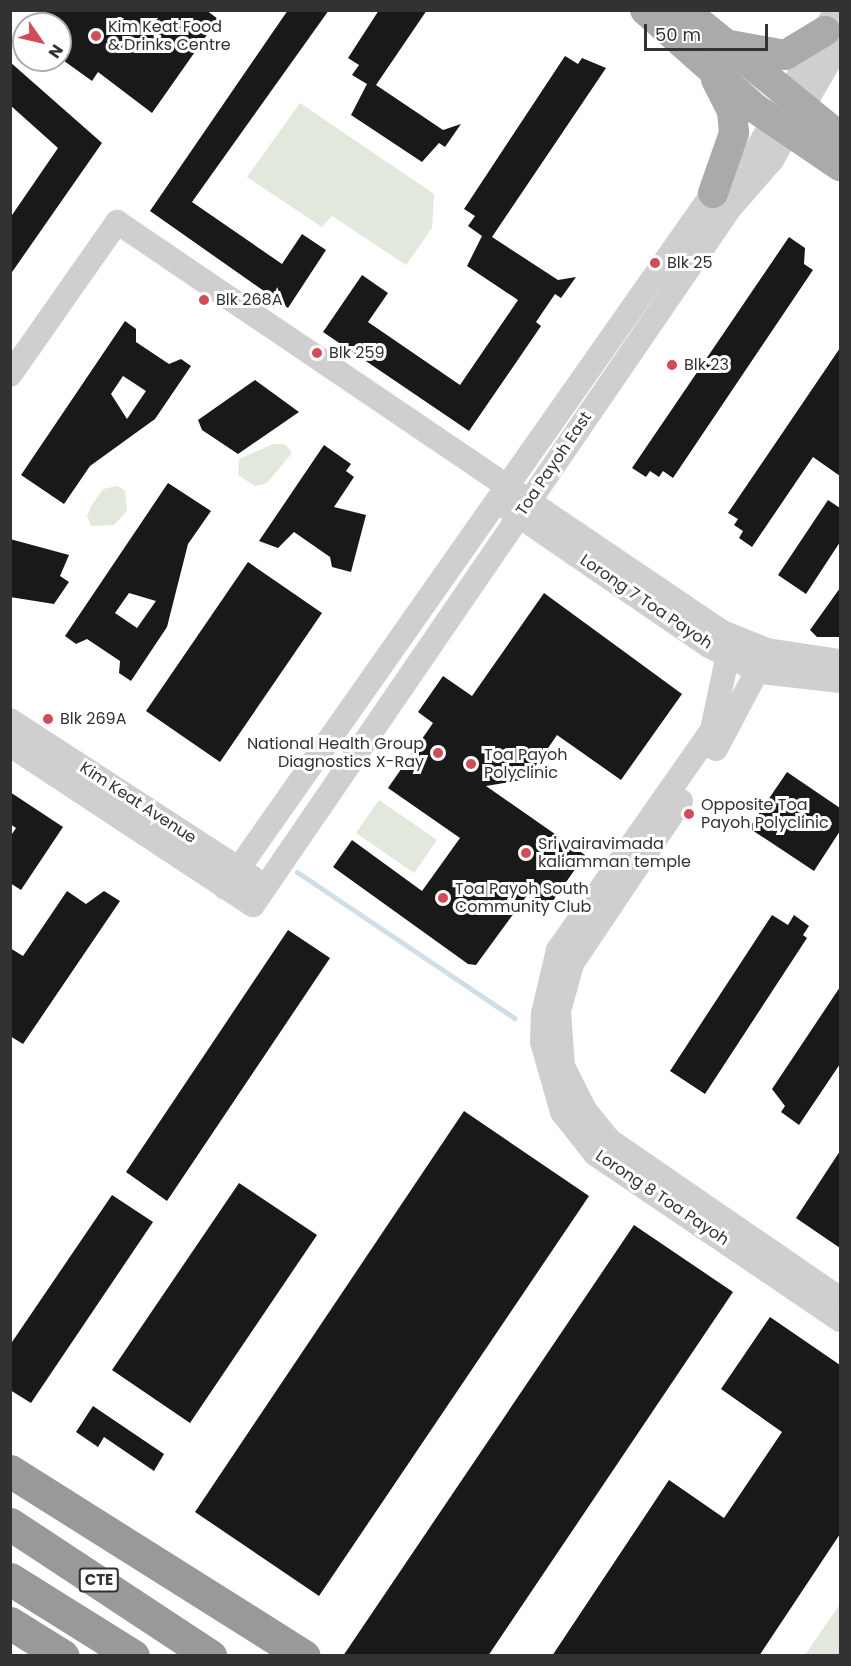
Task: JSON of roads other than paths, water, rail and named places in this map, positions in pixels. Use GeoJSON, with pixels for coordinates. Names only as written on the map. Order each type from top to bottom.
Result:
{"type":"FeatureCollection","features":[{"type":"Feature","properties":{"kind":"highway"},"geometry":{"type":"LineString","coordinates":[[10,1471],[304,1656]]}},
{"type":"Feature","properties":{"kind":"highway","name":"CTE"},"geometry":{"type":"LineString","coordinates":[[10,1524],[197,1648]]}},
{"type":"Feature","properties":{"kind":"highway","name":"CTE"},"geometry":{"type":"LineString","coordinates":[[10,1579],[133,1656]]}},
{"type":"Feature","properties":{"kind":"highway"},"geometry":{"type":"LineString","coordinates":[[10,1623],[63,1656]]}},
{"type":"Feature","properties":{"kind":"highway"},"geometry":{"type":"LineString","coordinates":[[197,1648],[214,1646],[229,1656]]}},
{"type":"Feature","properties":{"kind":"main road"},"geometry":{"type":"LineString","coordinates":[[645,10],[714,75],[788,117],[840,137]]}},
{"type":"Feature","properties":{"kind":"main road"},"geometry":{"type":"LineString","coordinates":[[684,10],[727,44],[788,117],[840,166]]}},
{"type":"Feature","properties":{"kind":"main road"},"geometry":{"type":"LineString","coordinates":[[727,44],[785,55],[834,28]]}},
{"type":"Feature","properties":{"kind":"main road"},"geometry":{"type":"LineString","coordinates":[[713,193],[734,133],[732,111],[714,75]]}},
{"type":"Feature","properties":{"kind":"street","name":"Toa Payoh East"},"geometry":{"type":"LineString","coordinates":[[266,885],[730,208],[788,117],[834,28]]}},
{"type":"Feature","properties":{"kind":"street","name":"Toa Payoh East"},"geometry":{"type":"LineString","coordinates":[[232,878],[713,193],[788,117]]}},
{"type":"Feature","properties":{"kind":"street","name":"Toa Payoh East"},"geometry":{"type":"LineString","coordinates":[[10,375],[113,228],[503,494]]}},
{"type":"Feature","properties":{"kind":"street","name":"Lorong 7 Toa Payoh"},"geometry":{"type":"LineString","coordinates":[[503,494],[722,632],[763,661],[794,678],[840,681]]}},
{"type":"Feature","properties":{"kind":"street","name":"Lorong 7 Toa Payoh"},"geometry":{"type":"LineString","coordinates":[[524,508],[728,654],[763,661],[840,660]]}},
{"type":"Feature","properties":{"kind":"street","name":"Lorong 8 Toa Payoh"},"geometry":{"type":"LineString","coordinates":[[728,654],[712,730],[558,950],[543,1013],[542,1042],[562,1112],[595,1154],[840,1320]]}},
{"type":"Feature","properties":{"kind":"street","name":"Lorong 8 Toa Payoh"},"geometry":{"type":"LineString","coordinates":[[763,661],[734,722],[572,964],[559,1011],[563,1066],[585,1110],[609,1140],[840,1299]]}},
{"type":"Feature","properties":{"kind":"street"},"geometry":{"type":"LineString","coordinates":[[734,722],[794,678]]}},
{"type":"Feature","properties":{"kind":"street","name":"Kim Keat Avenue"},"geometry":{"type":"LineString","coordinates":[[10,720],[232,878]]}},
{"type":"Feature","properties":{"kind":"street","name":"Kim Keat Avenue"},"geometry":{"type":"LineString","coordinates":[[10,745],[232,878],[266,885]]}},
{"type":"Feature","properties":{"kind":"waterway"},"geometry":{"type":"LineString","coordinates":[[297,872],[514,1018]]}},
{"type":"Feature","properties":{"kind":"place","name":"Kim Keat Food & Drinks Centre"},"geometry":{"type":"Point","coordinates":[96,36]}},
{"type":"Feature","properties":{"kind":"place","name":"Blk 25"},"geometry":{"type":"Point","coordinates":[655,263]}},
{"type":"Feature","properties":{"kind":"place","name":"Blk 268A"},"geometry":{"type":"Point","coordinates":[204,300]}},
{"type":"Feature","properties":{"kind":"place","name":"Blk 259"},"geometry":{"type":"Point","coordinates":[317,353]}},
{"type":"Feature","properties":{"kind":"place","name":"Blk 23"},"geometry":{"type":"Point","coordinates":[672,365]}},
{"type":"Feature","properties":{"kind":"place","name":"Blk 269A"},"geometry":{"type":"Point","coordinates":[48,719]}},
{"type":"Feature","properties":{"kind":"place","name":"National Health Group Diagnostics X-Ray"},"geometry":{"type":"Point","coordinates":[438,753]}},
{"type":"Feature","properties":{"kind":"place","name":"Toa Payoh Polyclinic"},"geometry":{"type":"Point","coordinates":[471,764]}},
{"type":"Feature","properties":{"kind":"place","name":"Opposite Toa Payoh Polyclinic"},"geometry":{"type":"Point","coordinates":[689,814]}},
{"type":"Feature","properties":{"kind":"place","name":"Sri vairavimada kaliamman temple"},"geometry":{"type":"Point","coordinates":[526,853]}},
{"type":"Feature","properties":{"kind":"place","name":"Toa Payoh South Community Club"},"geometry":{"type":"Point","coordinates":[443,898]}}]}
